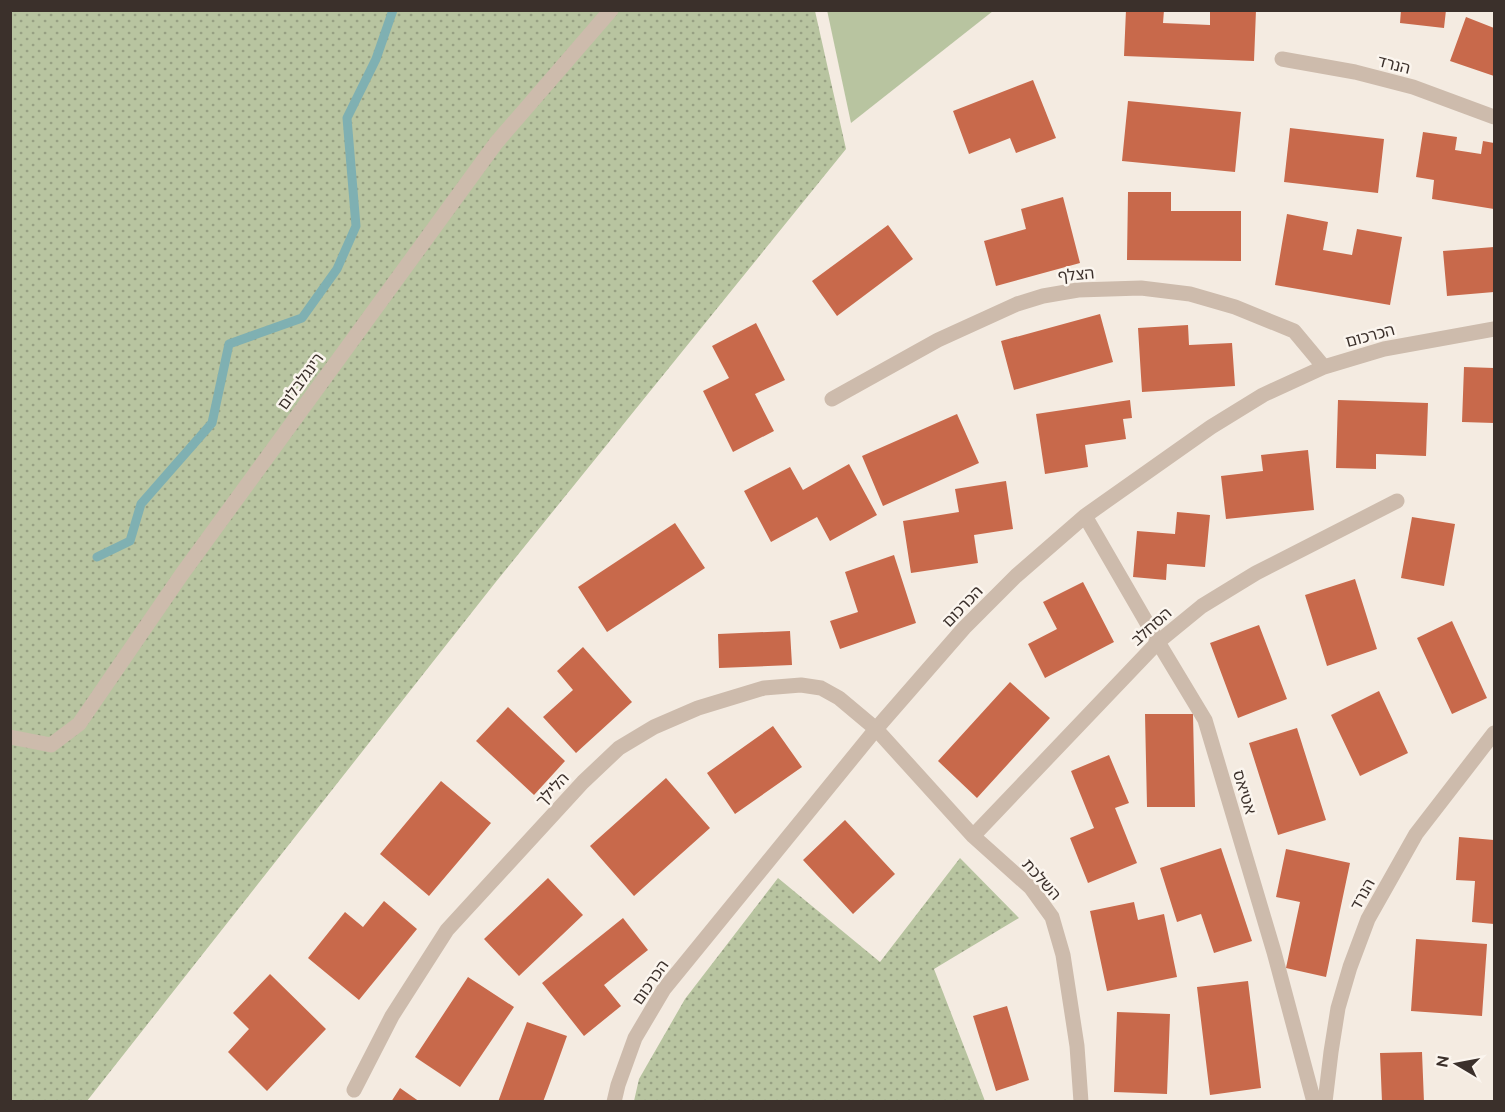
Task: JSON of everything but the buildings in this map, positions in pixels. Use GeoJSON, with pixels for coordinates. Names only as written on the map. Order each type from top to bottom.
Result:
{"type":"FeatureCollection","features":[{"type":"Feature","properties":{"kind":"street","name":"רינגלבלום"},"geometry":{"type":"LineString","coordinates":[[10,737],[51,745],[79,724],[182,574],[496,144],[611,10]]}},
{"type":"Feature","properties":{"kind":"street","name":"הנרד"},"geometry":{"type":"LineString","coordinates":[[1281,59],[1355,72],[1413,87],[1494,117]]}},
{"type":"Feature","properties":{"kind":"street","name":"הצלף"},"geometry":{"type":"LineString","coordinates":[[832,399],[938,340],[1017,304],[1043,296],[1078,290],[1142,288],[1190,294],[1235,307],[1294,331],[1324,367]]}},
{"type":"Feature","properties":{"kind":"street","name":"הכרכום"},"geometry":{"type":"LineString","coordinates":[[614,1101],[635,1038],[664,989],[876,729],[964,628],[1016,576],[1086,516],[1211,427],[1263,395],[1324,367],[1384,348],[1494,329]]}},
{"type":"Feature","properties":{"kind":"street","name":"הסחלב"},"geometry":{"type":"LineString","coordinates":[[973,836],[1158,642],[1202,606],[1256,573],[1397,501]]}},
{"type":"Feature","properties":{"kind":"street","name":"אטיאס"},"geometry":{"type":"LineString","coordinates":[[1086,516],[1205,720],[1274,952],[1314,1101]]}},
{"type":"Feature","properties":{"kind":"street","name":"הלילך"},"geometry":{"type":"LineString","coordinates":[[354,1090],[392,1016],[447,930],[583,782],[619,748],[654,727],[698,708],[764,688],[801,685],[820,688],[839,698],[876,729]]}},
{"type":"Feature","properties":{"kind":"street","name":"השלכת"},"geometry":{"type":"LineString","coordinates":[[876,729],[973,836],[1031,888],[1052,917],[1063,955],[1077,1046],[1082,1101]]}},
{"type":"Feature","properties":{"kind":"street","name":"הנרד"},"geometry":{"type":"LineString","coordinates":[[1324,1101],[1338,1008],[1368,919],[1416,834],[1494,733]]}},
{"type":"Feature","properties":{"kind":"green space"},"geometry":{"type":"Polygon","coordinates":[[[827,10],[993,10],[993,11],[851,123],[827,10]]]}},
{"type":"Feature","properties":{"kind":"green space"},"geometry":{"type":"Polygon","coordinates":[[[11,11],[815,11],[846,149],[495,583],[87,1101],[11,1101],[11,11]]]}},
{"type":"Feature","properties":{"kind":"green space"},"geometry":{"type":"Polygon","coordinates":[[[960,858],[1019,918],[934,969],[985,1101],[634,1101],[639,1079],[685,999],[778,878],[880,962],[960,858]]]}},
{"type":"Feature","properties":{"kind":"waterway"},"geometry":{"type":"LineString","coordinates":[[97,557],[130,541],[141,504],[212,423],[229,344],[302,318],[337,269],[356,226],[347,118],[376,59],[393,10]]}}]}
